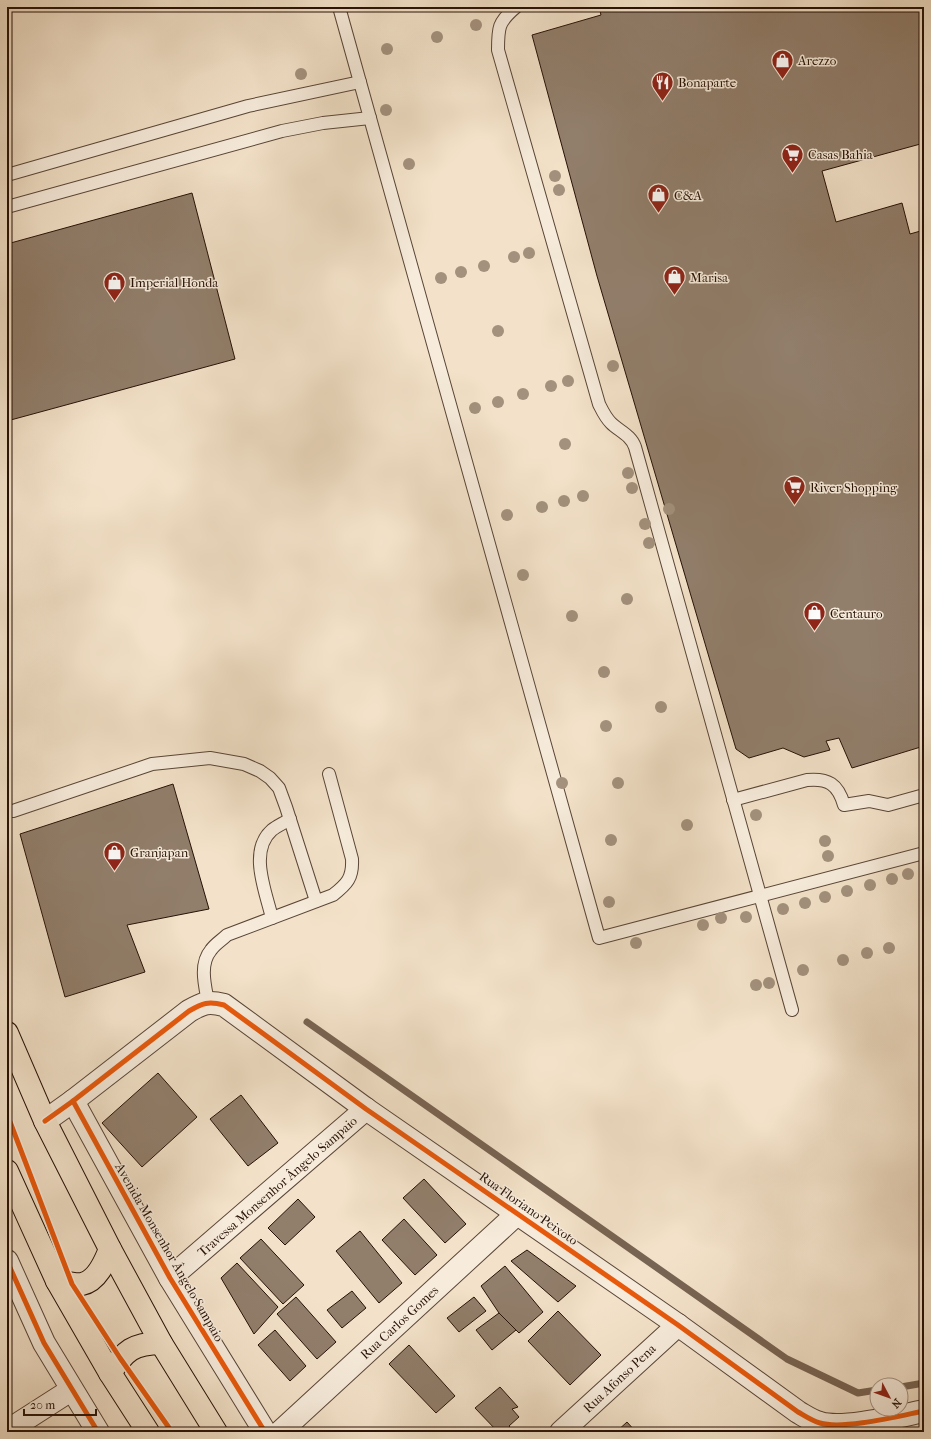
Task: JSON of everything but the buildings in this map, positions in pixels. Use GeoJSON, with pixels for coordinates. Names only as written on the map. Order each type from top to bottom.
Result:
{"type":"FeatureCollection","features":[{"type":"Feature","properties":{"kind":"main road"},"geometry":{"type":"LineString","coordinates":[[7,1034],[45,1121],[110,1249],[161,1343],[216,1432]]}},
{"type":"Feature","properties":{"kind":"main road"},"geometry":{"type":"LineString","coordinates":[[7,1171],[57,1281],[110,1373],[148,1432]]}},
{"type":"Feature","properties":{"kind":"main road"},"geometry":{"type":"LineString","coordinates":[[57,1281],[82,1284],[100,1270],[110,1249]]}},
{"type":"Feature","properties":{"kind":"main road"},"geometry":{"type":"LineString","coordinates":[[110,1373],[120,1358],[134,1347],[145,1344],[161,1343]]}},
{"type":"Feature","properties":{"kind":"street"},"geometry":{"type":"LineString","coordinates":[[45,1121],[189,1011],[200,1004],[216,1004]]}},
{"type":"Feature","properties":{"kind":"street","name":"Rua Floriano Peixoto"},"geometry":{"type":"LineString","coordinates":[[216,1004],[678,1324],[798,1412],[818,1423],[823,1428]]}},
{"type":"Feature","properties":{"kind":"street","name":"Avenida Monsenhor Ângelo Sampaio"},"geometry":{"type":"LineString","coordinates":[[73,1101],[170,1278],[265,1432]]}},
{"type":"Feature","properties":{"kind":"street","name":"Travessa Monsenhor Ângelo Sampaio"},"geometry":{"type":"LineString","coordinates":[[170,1278],[366,1109]]}},
{"type":"Feature","properties":{"kind":"street","name":"Rua Carlos Gomes"},"geometry":{"type":"LineString","coordinates":[[280,1432],[518,1213]]}},
{"type":"Feature","properties":{"kind":"street"},"geometry":{"type":"LineString","coordinates":[[7,1261],[44,1343],[98,1432]]}},
{"type":"Feature","properties":{"kind":"street","name":"Rua Afonso Pena"},"geometry":{"type":"LineString","coordinates":[[561,1432],[678,1324]]}},
{"type":"Feature","properties":{"kind":"street"},"geometry":{"type":"LineString","coordinates":[[7,1431],[72,1390]]}},
{"type":"Feature","properties":{"kind":"street"},"geometry":{"type":"LineString","coordinates":[[823,1428],[924,1411]]}},
{"type":"Feature","properties":{"kind":"lane"},"geometry":{"type":"LineString","coordinates":[[339,7],[599,938],[924,853]]}},
{"type":"Feature","properties":{"kind":"lane"},"geometry":{"type":"LineString","coordinates":[[516,7],[503,20],[498,30],[498,50],[599,404],[610,422],[631,439],[635,447],[792,1010]]}},
{"type":"Feature","properties":{"kind":"lane"},"geometry":{"type":"LineString","coordinates":[[7,175],[248,106],[360,82]]}},
{"type":"Feature","properties":{"kind":"lane"},"geometry":{"type":"LineString","coordinates":[[7,207],[282,131],[324,123],[370,118]]}},
{"type":"Feature","properties":{"kind":"lane"},"geometry":{"type":"LineString","coordinates":[[13,811],[152,764],[210,758],[244,764],[260,771],[270,778],[279,788],[316,902]]}},
{"type":"Feature","properties":{"kind":"lane"},"geometry":{"type":"LineString","coordinates":[[216,1004],[204,971],[206,960],[210,951],[227,935],[333,895],[344,887],[349,878],[352,866],[349,848],[329,774]]}},
{"type":"Feature","properties":{"kind":"lane"},"geometry":{"type":"LineString","coordinates":[[733,800],[807,780],[819,779],[827,781],[835,787],[841,794],[844,805],[869,800],[888,806],[924,795]]}},
{"type":"Feature","properties":{"kind":"lane"},"geometry":{"type":"LineString","coordinates":[[272,918],[260,870],[259,852],[262,842],[266,836],[272,830],[290,819]]}},
{"type":"Feature","properties":{"kind":"waterway"},"geometry":{"type":"LineString","coordinates":[[307,1022],[787,1359],[858,1393],[869,1391]]}},
{"type":"Feature","properties":{"kind":"waterway"},"geometry":{"type":"LineString","coordinates":[[909,1386],[924,1383]]}},
{"type":"Feature","properties":{"kind":"cycle path"},"geometry":{"type":"LineString","coordinates":[[45,1121],[189,1011],[206,1004],[214,1003],[224,1005],[366,1109],[678,1325],[806,1417],[820,1423],[842,1425],[871,1422],[924,1411]]}},
{"type":"Feature","properties":{"kind":"cycle path"},"geometry":{"type":"LineString","coordinates":[[73,1101],[170,1278],[265,1432]]}},
{"type":"Feature","properties":{"kind":"cycle path"},"geometry":{"type":"LineString","coordinates":[[7,1114],[72,1284],[120,1358],[172,1432]]}},
{"type":"Feature","properties":{"kind":"cycle path"},"geometry":{"type":"LineString","coordinates":[[7,1261],[44,1343],[98,1432]]}},
{"type":"Feature","properties":{"kind":"place","name":"Arezzo"},"geometry":{"type":"Point","coordinates":[782,80]}},
{"type":"Feature","properties":{"kind":"place","name":"Bonaparte"},"geometry":{"type":"Point","coordinates":[662,102]}},
{"type":"Feature","properties":{"kind":"place","name":"Casas Bahia"},"geometry":{"type":"Point","coordinates":[792,174]}},
{"type":"Feature","properties":{"kind":"place","name":"C&A"},"geometry":{"type":"Point","coordinates":[659,214]}},
{"type":"Feature","properties":{"kind":"place","name":"Marisa"},"geometry":{"type":"Point","coordinates":[674,296]}},
{"type":"Feature","properties":{"kind":"place","name":"Imperial Honda"},"geometry":{"type":"Point","coordinates":[114,302]}},
{"type":"Feature","properties":{"kind":"place","name":"River Shopping"},"geometry":{"type":"Point","coordinates":[794,506]}},
{"type":"Feature","properties":{"kind":"place","name":"Centauro"},"geometry":{"type":"Point","coordinates":[815,632]}},
{"type":"Feature","properties":{"kind":"place","name":"Granjapan"},"geometry":{"type":"Point","coordinates":[114,872]}}]}
